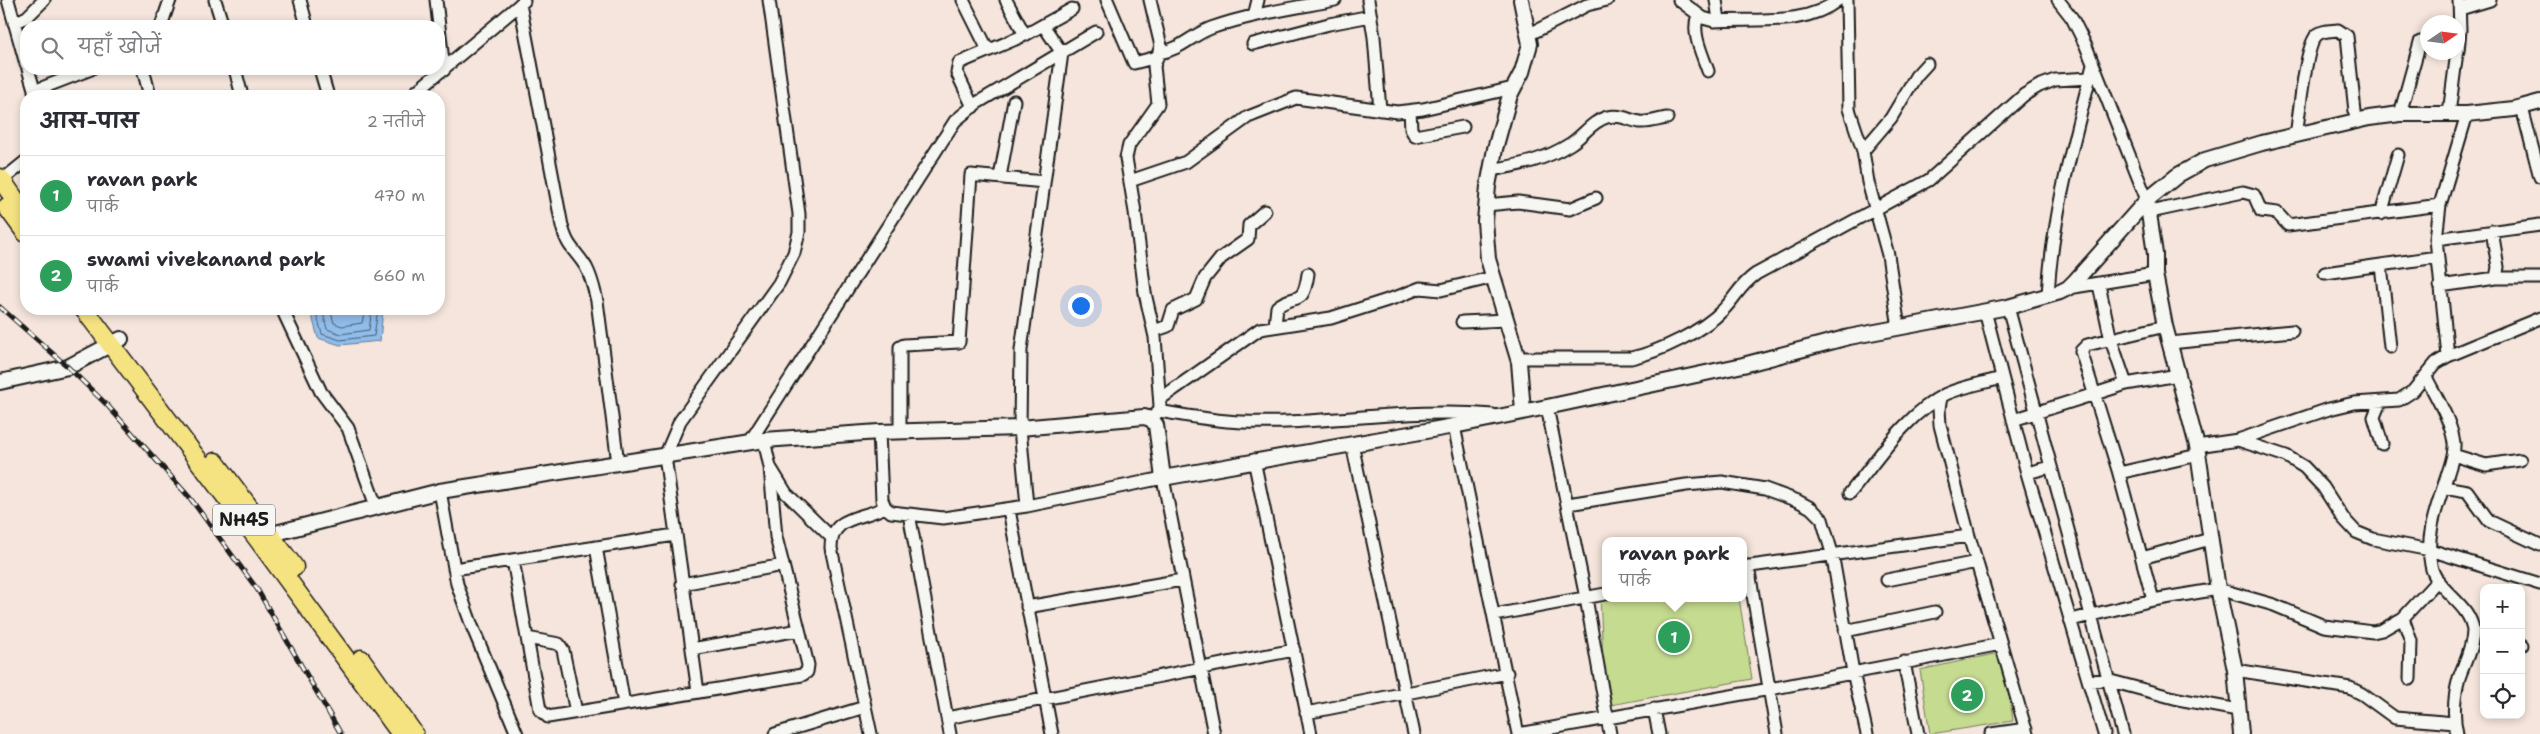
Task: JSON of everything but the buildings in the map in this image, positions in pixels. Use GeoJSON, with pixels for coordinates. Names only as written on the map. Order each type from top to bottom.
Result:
{"type":"FeatureCollection","features":[{"type":"Feature","properties":{"kind":"highway"},"geometry":{"type":"LineString","coordinates":[[0,185],[20,208]]}},
{"type":"Feature","properties":{"kind":"highway"},"geometry":{"type":"LineString","coordinates":[[0,185],[20,222]]}},
{"type":"Feature","properties":{"kind":"highway","name":"NH45"},"geometry":{"type":"LineString","coordinates":[[90,315],[116,342],[394,703],[414,734]]}},
{"type":"Feature","properties":{"kind":"highway","name":"NH45"},"geometry":{"type":"LineString","coordinates":[[101,315],[116,342]]}},
{"type":"Feature","properties":{"kind":"highway","name":"NH45"},"geometry":{"type":"LineString","coordinates":[[264,536],[401,734]]}},
{"type":"Feature","properties":{"kind":"street"},"geometry":{"type":"LineString","coordinates":[[8,0],[20,44]]}},
{"type":"Feature","properties":{"kind":"street"},"geometry":{"type":"LineString","coordinates":[[20,20],[27,17],[44,0]]}},
{"type":"Feature","properties":{"kind":"street"},"geometry":{"type":"LineString","coordinates":[[163,20],[170,0]]}},
{"type":"Feature","properties":{"kind":"street"},"geometry":{"type":"LineString","coordinates":[[216,0],[221,20]]}},
{"type":"Feature","properties":{"kind":"street"},"geometry":{"type":"LineString","coordinates":[[300,0],[306,20]]}},
{"type":"Feature","properties":{"kind":"street"},"geometry":{"type":"LineString","coordinates":[[436,0],[438,20]]}},
{"type":"Feature","properties":{"kind":"street"},"geometry":{"type":"LineString","coordinates":[[698,692],[665,456],[680,421],[778,283],[794,253],[799,232],[800,214],[769,0]]}},
{"type":"Feature","properties":{"kind":"street"},"geometry":{"type":"LineString","coordinates":[[963,0],[988,50]]}},
{"type":"Feature","properties":{"kind":"street"},"geometry":{"type":"LineString","coordinates":[[1006,0],[1025,35]]}},
{"type":"Feature","properties":{"kind":"street"},"geometry":{"type":"LineString","coordinates":[[1107,0],[1134,63],[1175,49],[1210,28],[1254,16],[1335,0]]}},
{"type":"Feature","properties":{"kind":"street"},"geometry":{"type":"LineString","coordinates":[[1150,0],[1160,40],[1154,66],[1158,104],[1127,149],[1126,158],[1143,285],[1154,331],[1156,425],[1163,478],[1214,734]]}},
{"type":"Feature","properties":{"kind":"street"},"geometry":{"type":"LineString","coordinates":[[1254,16],[1258,0]]}},
{"type":"Feature","properties":{"kind":"street"},"geometry":{"type":"LineString","coordinates":[[1368,0],[1380,110]]}},
{"type":"Feature","properties":{"kind":"street"},"geometry":{"type":"LineString","coordinates":[[1521,0],[1530,34],[1526,60],[1513,88],[1491,170],[1486,205],[1486,246],[1518,358],[1523,411]]}},
{"type":"Feature","properties":{"kind":"street"},"geometry":{"type":"LineString","coordinates":[[1530,34],[1588,5],[1607,0]]}},
{"type":"Feature","properties":{"kind":"street"},"geometry":{"type":"LineString","coordinates":[[1679,0],[1698,15],[1708,20],[1804,17],[1823,11],[1838,0]]}},
{"type":"Feature","properties":{"kind":"street"},"geometry":{"type":"LineString","coordinates":[[1716,0],[1719,20]]}},
{"type":"Feature","properties":{"kind":"street"},"geometry":{"type":"LineString","coordinates":[[1847,0],[1850,55],[1849,109],[1863,151],[1890,264],[1899,328]]}},
{"type":"Feature","properties":{"kind":"street"},"geometry":{"type":"LineString","coordinates":[[2058,0],[2072,18],[2084,40],[2148,206],[2155,254],[2154,274],[2165,326],[2197,450],[2218,589],[2235,670],[2241,734]]}},
{"type":"Feature","properties":{"kind":"street"},"geometry":{"type":"LineString","coordinates":[[2072,18],[2073,0]]}},
{"type":"Feature","properties":{"kind":"street"},"geometry":{"type":"LineString","coordinates":[[2460,4],[2490,0]]}},
{"type":"Feature","properties":{"kind":"street"},"geometry":{"type":"LineString","coordinates":[[445,69],[523,2]]}},
{"type":"Feature","properties":{"kind":"street"},"geometry":{"type":"LineString","coordinates":[[523,2],[562,226],[567,244],[585,266],[592,280],[595,294],[618,463]]}},
{"type":"Feature","properties":{"kind":"street"},"geometry":{"type":"LineString","coordinates":[[973,107],[957,68],[965,59],[1025,35],[1072,10]]}},
{"type":"Feature","properties":{"kind":"street"},"geometry":{"type":"LineString","coordinates":[[1698,15],[1695,23],[1696,34],[1708,71]]}},
{"type":"Feature","properties":{"kind":"street"},"geometry":{"type":"LineString","coordinates":[[1254,44],[1329,24],[1371,16]]}},
{"type":"Feature","properties":{"kind":"street"},"geometry":{"type":"LineString","coordinates":[[14,23],[20,20]]}},
{"type":"Feature","properties":{"kind":"street"},"geometry":{"type":"LineString","coordinates":[[1027,506],[1020,428],[1021,350],[1062,53],[1042,25]]}},
{"type":"Feature","properties":{"kind":"street"},"geometry":{"type":"LineString","coordinates":[[2296,136],[2309,57],[2315,37],[2321,32],[2338,30],[2347,36],[2356,121]]}},
{"type":"Feature","properties":{"kind":"street"},"geometry":{"type":"LineString","coordinates":[[749,443],[955,120],[1096,32]]}},
{"type":"Feature","properties":{"kind":"street"},"geometry":{"type":"LineString","coordinates":[[2400,114],[2420,42]]}},
{"type":"Feature","properties":{"kind":"street"},"geometry":{"type":"LineString","coordinates":[[2449,113],[2456,60]]}},
{"type":"Feature","properties":{"kind":"street"},"geometry":{"type":"LineString","coordinates":[[1863,151],[1891,118],[1916,76],[1927,64]]}},
{"type":"Feature","properties":{"kind":"street"},"geometry":{"type":"LineString","coordinates":[[2048,295],[2050,257],[2072,151],[2093,65]]}},
{"type":"Feature","properties":{"kind":"street"},"geometry":{"type":"LineString","coordinates":[[30,75],[34,90]]}},
{"type":"Feature","properties":{"kind":"street"},"geometry":{"type":"LineString","coordinates":[[44,90],[78,75]]}},
{"type":"Feature","properties":{"kind":"street"},"geometry":{"type":"LineString","coordinates":[[145,75],[148,90]]}},
{"type":"Feature","properties":{"kind":"street"},"geometry":{"type":"LineString","coordinates":[[237,75],[240,90]]}},
{"type":"Feature","properties":{"kind":"street"},"geometry":{"type":"LineString","coordinates":[[322,75],[326,90]]}},
{"type":"Feature","properties":{"kind":"street"},"geometry":{"type":"LineString","coordinates":[[418,90],[437,75]]}},
{"type":"Feature","properties":{"kind":"street"},"geometry":{"type":"LineString","coordinates":[[1518,358],[1617,360],[1646,355],[1691,333],[1716,317],[1736,291],[1756,274],[1928,180],[2024,95],[2054,80],[2090,78]]}},
{"type":"Feature","properties":{"kind":"street"},"geometry":{"type":"LineString","coordinates":[[1130,181],[1186,162],[1248,117],[1289,100],[1310,98],[1380,110],[1410,111],[1513,88]]}},
{"type":"Feature","properties":{"kind":"street"},"geometry":{"type":"LineString","coordinates":[[1000,177],[1014,101]]}},
{"type":"Feature","properties":{"kind":"street"},"geometry":{"type":"LineString","coordinates":[[2068,288],[2178,175],[2205,160],[2356,121],[2400,114],[2467,114],[2522,108],[2540,102]]}},
{"type":"Feature","properties":{"kind":"street"},"geometry":{"type":"LineString","coordinates":[[2522,108],[2540,177]]}},
{"type":"Feature","properties":{"kind":"street"},"geometry":{"type":"LineString","coordinates":[[1410,111],[1413,134],[1415,136],[1463,127]]}},
{"type":"Feature","properties":{"kind":"street"},"geometry":{"type":"LineString","coordinates":[[2448,356],[2436,239],[2440,206],[2467,114]]}},
{"type":"Feature","properties":{"kind":"street"},"geometry":{"type":"LineString","coordinates":[[1491,170],[1531,163],[1546,157],[1572,143],[1594,124],[1608,117],[1618,116],[1643,122],[1667,118]]}},
{"type":"Feature","properties":{"kind":"street"},"geometry":{"type":"LineString","coordinates":[[2381,214],[2398,155]]}},
{"type":"Feature","properties":{"kind":"street"},"geometry":{"type":"LineString","coordinates":[[0,185],[20,167]]}},
{"type":"Feature","properties":{"kind":"street"},"geometry":{"type":"LineString","coordinates":[[900,431],[898,351],[904,345],[959,342],[969,179],[975,175],[1044,182]]}},
{"type":"Feature","properties":{"kind":"street"},"geometry":{"type":"LineString","coordinates":[[2148,206],[2243,192],[2254,194],[2261,211],[2277,213],[2288,225],[2440,206]]}},
{"type":"Feature","properties":{"kind":"street"},"geometry":{"type":"LineString","coordinates":[[1486,205],[1518,202],[1570,209],[1596,198]]}},
{"type":"Feature","properties":{"kind":"street"},"geometry":{"type":"LineString","coordinates":[[1154,331],[1168,326],[1173,310],[1196,300],[1205,278],[1224,254],[1248,239],[1249,225],[1265,210]]}},
{"type":"Feature","properties":{"kind":"street"},"geometry":{"type":"LineString","coordinates":[[2436,239],[2540,225]]}},
{"type":"Feature","properties":{"kind":"street"},"geometry":{"type":"LineString","coordinates":[[2492,231],[2498,267],[2496,278]]}},
{"type":"Feature","properties":{"kind":"street"},"geometry":{"type":"LineString","coordinates":[[2326,273],[2437,258]]}},
{"type":"Feature","properties":{"kind":"street"},"geometry":{"type":"LineString","coordinates":[[2381,265],[2390,347]]}},
{"type":"Feature","properties":{"kind":"street"},"geometry":{"type":"LineString","coordinates":[[1275,326],[1277,307],[1294,301],[1303,293],[1308,274]]}},
{"type":"Feature","properties":{"kind":"street"},"geometry":{"type":"LineString","coordinates":[[880,432],[882,500],[885,507],[891,512],[943,518],[1009,510],[1254,460],[1454,426],[1547,407],[1743,365],[1849,337],[2008,307],[2068,288],[2099,285],[2154,274]]}},
{"type":"Feature","properties":{"kind":"street"},"geometry":{"type":"LineString","coordinates":[[1157,410],[1251,334],[1275,326],[1331,318],[1397,298],[1420,288],[1441,290],[1494,277]]}},
{"type":"Feature","properties":{"kind":"street"},"geometry":{"type":"LineString","coordinates":[[2440,286],[2496,278],[2540,278]]}},
{"type":"Feature","properties":{"kind":"street"},"geometry":{"type":"LineString","coordinates":[[2099,285],[2111,340],[2126,384]]}},
{"type":"Feature","properties":{"kind":"street"},"geometry":{"type":"LineString","coordinates":[[2008,307],[2123,734]]}},
{"type":"Feature","properties":{"kind":"street"},"geometry":{"type":"LineString","coordinates":[[1985,311],[2027,473],[2104,734]]}},
{"type":"Feature","properties":{"kind":"street"},"geometry":{"type":"LineString","coordinates":[[285,315],[321,392],[348,428],[376,506]]}},
{"type":"Feature","properties":{"kind":"street"},"geometry":{"type":"LineString","coordinates":[[2119,473],[2238,440],[2329,409],[2354,403],[2399,400],[2407,397],[2436,363],[2448,356],[2540,318]]}},
{"type":"Feature","properties":{"kind":"street"},"geometry":{"type":"LineString","coordinates":[[1462,322],[1507,320]]}},
{"type":"Feature","properties":{"kind":"street"},"geometry":{"type":"LineString","coordinates":[[2153,600],[2119,473],[2081,351],[2087,345],[2165,326]]}},
{"type":"Feature","properties":{"kind":"street"},"geometry":{"type":"LineString","coordinates":[[2170,343],[2292,331]]}},
{"type":"Feature","properties":{"kind":"street"},"geometry":{"type":"LineString","coordinates":[[0,382],[68,366],[116,342]]}},
{"type":"Feature","properties":{"kind":"street"},"geometry":{"type":"LineString","coordinates":[[2013,420],[2126,384],[2178,375]]}},
{"type":"Feature","properties":{"kind":"street"},"geometry":{"type":"LineString","coordinates":[[2235,670],[2350,688],[2362,694],[2394,718],[2456,728],[2458,685],[2478,641],[2468,616],[2438,580],[2431,566],[2430,550],[2433,522],[2453,454],[2454,444],[2450,426],[2426,377]]}},
{"type":"Feature","properties":{"kind":"street"},"geometry":{"type":"LineString","coordinates":[[1850,494],[1904,426],[1926,406],[1958,389],[2002,378]]}},
{"type":"Feature","properties":{"kind":"street"},"geometry":{"type":"LineString","coordinates":[[1941,397],[1939,409],[1940,425],[1969,536],[2026,731],[1991,734]]}},
{"type":"Feature","properties":{"kind":"street"},"geometry":{"type":"LineString","coordinates":[[2380,402],[2374,417],[2382,444]]}},
{"type":"Feature","properties":{"kind":"street"},"geometry":{"type":"LineString","coordinates":[[1547,407],[1568,504],[1610,734]]}},
{"type":"Feature","properties":{"kind":"street"},"geometry":{"type":"LineString","coordinates":[[264,536],[440,491],[764,440],[900,431],[1020,428],[1157,410],[1209,420],[1244,422],[1450,413],[1500,416]]}},
{"type":"Feature","properties":{"kind":"street"},"geometry":{"type":"LineString","coordinates":[[1454,426],[1518,734],[1770,689],[2001,644]]}},
{"type":"Feature","properties":{"kind":"street"},"geometry":{"type":"LineString","coordinates":[[513,560],[543,715],[548,717],[802,675],[807,672],[808,665],[776,538],[770,467],[764,440]]}},
{"type":"Feature","properties":{"kind":"street"},"geometry":{"type":"LineString","coordinates":[[2238,440],[2286,456],[2304,467],[2323,487],[2343,518],[2356,532],[2373,539],[2430,550],[2540,584]]}},
{"type":"Feature","properties":{"kind":"street"},"geometry":{"type":"LineString","coordinates":[[1352,444],[1414,734]]}},
{"type":"Feature","properties":{"kind":"street"},"geometry":{"type":"LineString","coordinates":[[2453,454],[2486,465],[2520,460]]}},
{"type":"Feature","properties":{"kind":"street"},"geometry":{"type":"LineString","coordinates":[[1254,460],[1311,734]]}},
{"type":"Feature","properties":{"kind":"street"},"geometry":{"type":"LineString","coordinates":[[770,467],[786,493],[831,537]]}},
{"type":"Feature","properties":{"kind":"street"},"geometry":{"type":"LineString","coordinates":[[2027,473],[2050,467]]}},
{"type":"Feature","properties":{"kind":"street"},"geometry":{"type":"LineString","coordinates":[[1568,504],[1706,482],[1741,484],[1798,501],[1812,508],[1822,519],[1832,554],[1853,672],[1867,734]]}},
{"type":"Feature","properties":{"kind":"street"},"geometry":{"type":"LineString","coordinates":[[2444,487],[2467,491],[2488,521],[2540,546]]}},
{"type":"Feature","properties":{"kind":"street"},"geometry":{"type":"LineString","coordinates":[[440,491],[454,569],[472,626],[517,734]]}},
{"type":"Feature","properties":{"kind":"street"},"geometry":{"type":"LineString","coordinates":[[871,734],[831,548],[831,537],[835,528],[843,523],[885,507]]}},
{"type":"Feature","properties":{"kind":"street"},"geometry":{"type":"LineString","coordinates":[[1009,510],[1052,734]]}},
{"type":"Feature","properties":{"kind":"street"},"geometry":{"type":"LineString","coordinates":[[2040,517],[2062,511]]}},
{"type":"Feature","properties":{"kind":"street"},"geometry":{"type":"LineString","coordinates":[[909,514],[950,734]]}},
{"type":"Feature","properties":{"kind":"street"},"geometry":{"type":"LineString","coordinates":[[454,569],[675,535]]}},
{"type":"Feature","properties":{"kind":"street"},"geometry":{"type":"LineString","coordinates":[[1747,566],[1969,536]]}},
{"type":"Feature","properties":{"kind":"street"},"geometry":{"type":"LineString","coordinates":[[2142,558],[2210,539]]}},
{"type":"Feature","properties":{"kind":"street"},"geometry":{"type":"LineString","coordinates":[[596,547],[624,704]]}},
{"type":"Feature","properties":{"kind":"street"},"geometry":{"type":"LineString","coordinates":[[2053,562],[2074,556]]}},
{"type":"Feature","properties":{"kind":"street"},"geometry":{"type":"LineString","coordinates":[[1887,580],[1977,562]]}},
{"type":"Feature","properties":{"kind":"street"},"geometry":{"type":"LineString","coordinates":[[682,584],[783,565]]}},
{"type":"Feature","properties":{"kind":"street"},"geometry":{"type":"LineString","coordinates":[[1747,576],[1770,689],[1776,734]]}},
{"type":"Feature","properties":{"kind":"street"},"geometry":{"type":"LineString","coordinates":[[1027,607],[1182,580]]}},
{"type":"Feature","properties":{"kind":"street"},"geometry":{"type":"LineString","coordinates":[[2071,620],[2153,600],[2218,589],[2274,605],[2324,626],[2363,633],[2382,630],[2403,618],[2438,580]]}},
{"type":"Feature","properties":{"kind":"street"},"geometry":{"type":"LineString","coordinates":[[1494,615],[1602,595]]}},
{"type":"Feature","properties":{"kind":"street"},"geometry":{"type":"LineString","coordinates":[[1845,630],[1935,612]]}},
{"type":"Feature","properties":{"kind":"street"},"geometry":{"type":"LineString","coordinates":[[2403,618],[2412,641],[2410,679]]}},
{"type":"Feature","properties":{"kind":"street"},"geometry":{"type":"LineString","coordinates":[[692,650],[799,630]]}},
{"type":"Feature","properties":{"kind":"street"},"geometry":{"type":"LineString","coordinates":[[527,638],[559,644],[576,712]]}},
{"type":"Feature","properties":{"kind":"street"},"geometry":{"type":"LineString","coordinates":[[947,718],[1294,650]]}},
{"type":"Feature","properties":{"kind":"street"},"geometry":{"type":"LineString","coordinates":[[1904,662],[1918,734]]}},
{"type":"Feature","properties":{"kind":"street"},"geometry":{"type":"LineString","coordinates":[[1306,713],[1506,673]]}},
{"type":"Feature","properties":{"kind":"street"},"geometry":{"type":"LineString","coordinates":[[2089,681],[2108,680],[2178,699],[2238,710]]}},
{"type":"Feature","properties":{"kind":"street"},"geometry":{"type":"LineString","coordinates":[[775,734],[865,707]]}},
{"type":"Feature","properties":{"kind":"street"},"geometry":{"type":"LineString","coordinates":[[1654,709],[1659,734]]}},
{"type":"Feature","properties":{"kind":"green space"},"geometry":{"type":"Polygon","coordinates":[[[1600,595],[1602,596],[1602,602],[1740,602],[1752,679],[1605,706],[1600,595]]]}},
{"type":"Feature","properties":{"kind":"green space"},"geometry":{"type":"Polygon","coordinates":[[[2003,652],[2013,721],[1930,734],[1920,670],[2003,652]]]}},
{"type":"Feature","properties":{"kind":"water"},"geometry":{"type":"Polygon","coordinates":[[[312,315],[382,315],[380,341],[340,345],[318,338],[312,315]]]}},
{"type":"Feature","properties":{"kind":"railway"},"geometry":{"type":"LineString","coordinates":[[0,307],[68,367],[107,405],[190,498],[257,589],[341,734]]}},
{"type":"Feature","properties":{"kind":"place","name":"ravan park"},"geometry":{"type":"Point","coordinates":[1674,637]}},
{"type":"Feature","properties":{"kind":"place","name":"swami vivekanand park"},"geometry":{"type":"Point","coordinates":[1967,695]}}]}
